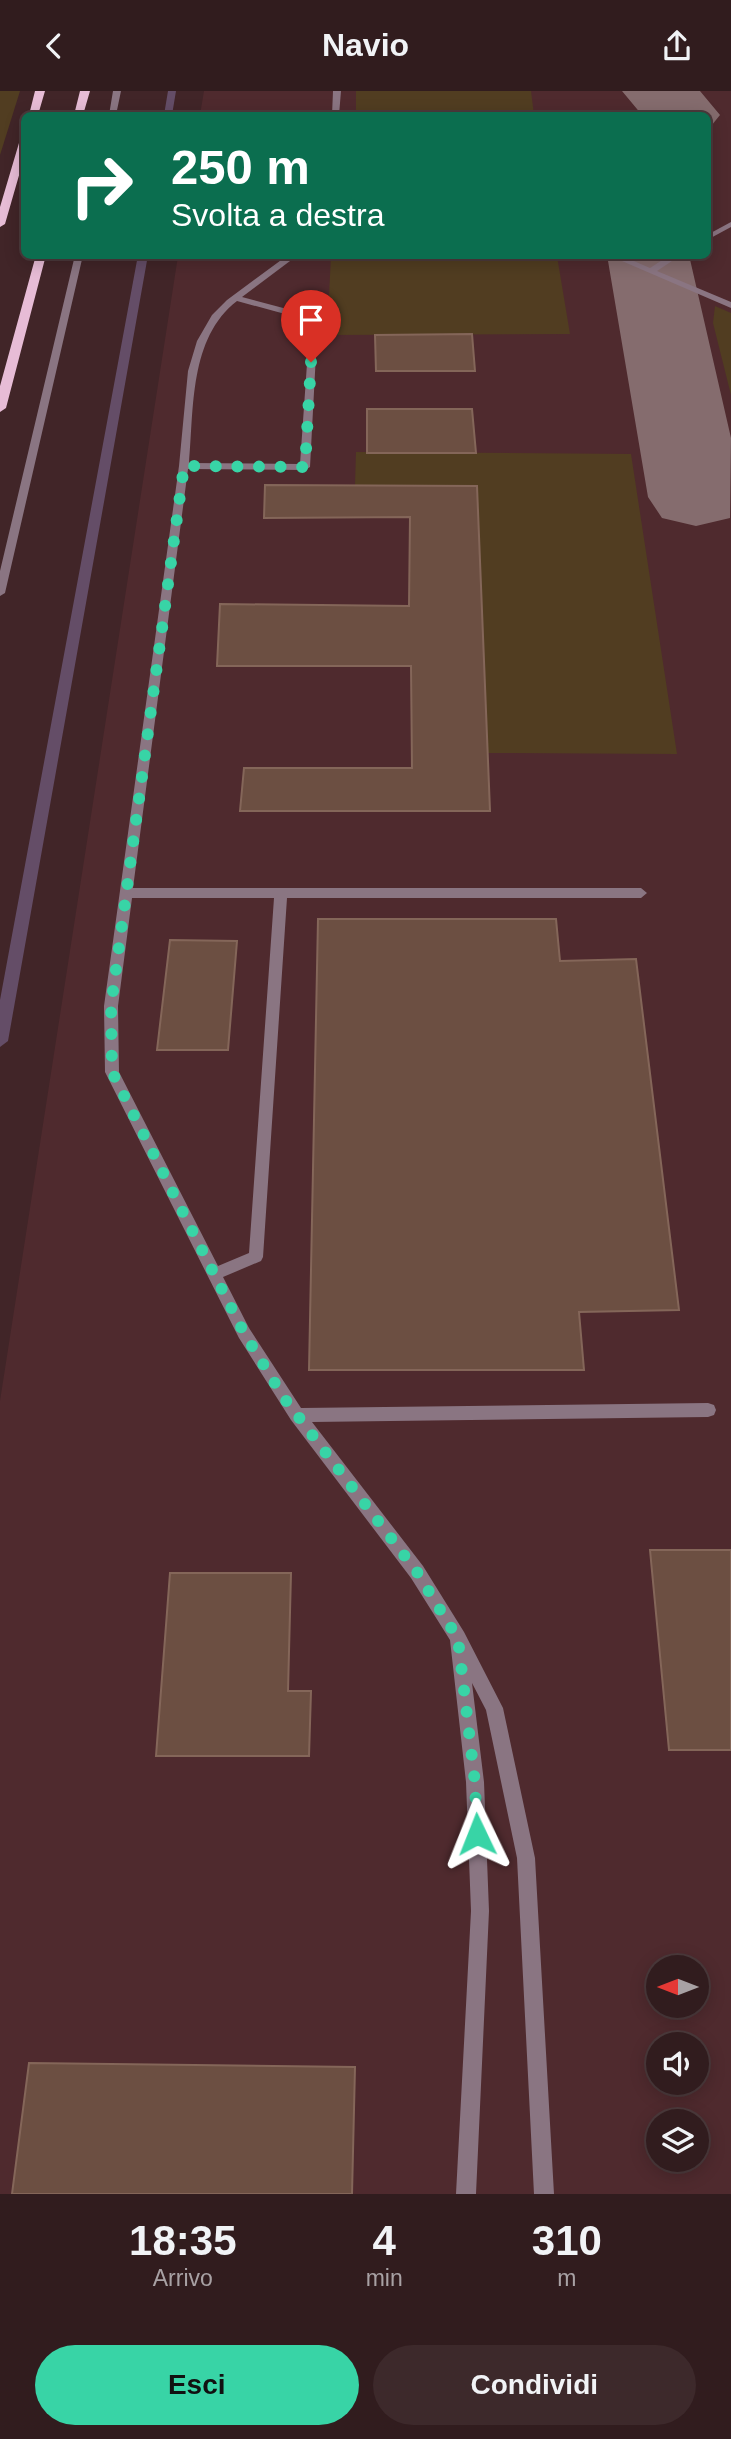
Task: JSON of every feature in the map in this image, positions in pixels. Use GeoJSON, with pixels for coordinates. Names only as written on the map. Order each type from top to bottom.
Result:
{"type":"FeatureCollection","features":[{"type":"Feature","properties":{"kind":"main road"},"geometry":{"type":"LineString","coordinates":[[34,112],[40,91]]}},
{"type":"Feature","properties":{"kind":"main road"},"geometry":{"type":"LineString","coordinates":[[79,112],[85,91]]}},
{"type":"Feature","properties":{"kind":"main road"},"geometry":{"type":"LineString","coordinates":[[0,224],[21,153]]}},
{"type":"Feature","properties":{"kind":"main road"},"geometry":{"type":"LineString","coordinates":[[0,408],[40,259]]}},
{"type":"Feature","properties":{"kind":"lane"},"geometry":{"type":"LineString","coordinates":[[113,112],[117,91]]}},
{"type":"Feature","properties":{"kind":"lane"},"geometry":{"type":"LineString","coordinates":[[336,112],[337,91]]}},
{"type":"Feature","properties":{"kind":"lane"},"geometry":{"type":"LineString","coordinates":[[711,236],[731,224]]}},
{"type":"Feature","properties":{"kind":"lane"},"geometry":{"type":"LineString","coordinates":[[0,593],[78,259]]}},
{"type":"Feature","properties":{"kind":"lane"},"geometry":{"type":"LineString","coordinates":[[289,259],[215,317],[201,341],[193,371],[184,466],[111,1006],[112,1072],[244,1333],[297,1415],[417,1572],[458,1639],[494,1708],[526,1858],[544,2194]]}},
{"type":"Feature","properties":{"kind":"lane"},"geometry":{"type":"LineString","coordinates":[[622,259],[731,305]]}},
{"type":"Feature","properties":{"kind":"lane"},"geometry":{"type":"LineString","coordinates":[[650,271],[670,259]]}},
{"type":"Feature","properties":{"kind":"lane"},"geometry":{"type":"LineString","coordinates":[[184,466],[305,467],[313,335],[299,315],[236,298]]}},
{"type":"Feature","properties":{"kind":"lane"},"geometry":{"type":"LineString","coordinates":[[127,893],[641,893]]}},
{"type":"Feature","properties":{"kind":"lane"},"geometry":{"type":"LineString","coordinates":[[214,1274],[256,1257],[281,893]]}},
{"type":"Feature","properties":{"kind":"lane"},"geometry":{"type":"LineString","coordinates":[[297,1415],[708,1410]]}},
{"type":"Feature","properties":{"kind":"lane"},"geometry":{"type":"LineString","coordinates":[[458,1639],[475,1783],[480,1911],[466,2194]]}},
{"type":"Feature","properties":{"kind":"shaded area"},"geometry":{"type":"Polygon","coordinates":[[[0,91],[20,91],[0,155],[0,91]]]}},
{"type":"Feature","properties":{"kind":"shaded area"},"geometry":{"type":"Polygon","coordinates":[[[204,91],[731,91],[731,2194],[0,2194],[0,1401],[178,259],[711,259],[711,112],[200,112],[204,91]]]}},
{"type":"Feature","properties":{"kind":"shaded area"},"geometry":{"type":"Polygon","coordinates":[[[356,91],[531,91],[534,112],[356,112],[356,91]]]}},
{"type":"Feature","properties":{"kind":"shaded area"},"geometry":{"type":"Polygon","coordinates":[[[331,259],[558,259],[570,334],[327,335],[331,259]]]}},
{"type":"Feature","properties":{"kind":"shaded area"},"geometry":{"type":"Polygon","coordinates":[[[715,306],[731,313],[731,395],[713,323],[715,306]]]}},
{"type":"Feature","properties":{"kind":"shaded area"},"geometry":{"type":"Polygon","coordinates":[[[356,452],[631,454],[677,754],[488,753],[477,486],[355,485],[356,452]]]}},
{"type":"Feature","properties":{"kind":"building"},"geometry":{"type":"Polygon","coordinates":[[[472,334],[475,371],[376,371],[375,335],[472,334]]]}},
{"type":"Feature","properties":{"kind":"building"},"geometry":{"type":"Polygon","coordinates":[[[367,409],[472,409],[476,453],[367,453],[367,409]]]}},
{"type":"Feature","properties":{"kind":"building"},"geometry":{"type":"Polygon","coordinates":[[[265,485],[477,486],[490,811],[240,811],[244,768],[412,768],[411,666],[217,666],[220,604],[409,606],[410,517],[264,518],[265,485]]]}},
{"type":"Feature","properties":{"kind":"building"},"geometry":{"type":"Polygon","coordinates":[[[318,919],[556,919],[560,961],[636,959],[679,1310],[579,1312],[584,1370],[309,1370],[318,919]]]}},
{"type":"Feature","properties":{"kind":"building"},"geometry":{"type":"Polygon","coordinates":[[[170,940],[237,941],[228,1050],[157,1050],[170,940]]]}},
{"type":"Feature","properties":{"kind":"building"},"geometry":{"type":"Polygon","coordinates":[[[650,1550],[731,1550],[731,1750],[669,1750],[650,1550]]]}},
{"type":"Feature","properties":{"kind":"building"},"geometry":{"type":"Polygon","coordinates":[[[170,1573],[291,1573],[288,1691],[311,1691],[309,1756],[156,1756],[170,1573]]]}},
{"type":"Feature","properties":{"kind":"building"},"geometry":{"type":"Polygon","coordinates":[[[29,2063],[355,2067],[352,2194],[12,2194],[29,2063]]]}},
{"type":"Feature","properties":{"kind":"waterway"},"geometry":{"type":"LineString","coordinates":[[168,112],[172,91]]}},
{"type":"Feature","properties":{"kind":"waterway"},"geometry":{"type":"LineString","coordinates":[[0,1041],[142,259]]}},
{"type":"Feature","properties":{"kind":"taxiway"},"geometry":{"type":"LineString","coordinates":[[658,91],[680,112]]}},
{"type":"Feature","properties":{"kind":"taxiway"},"geometry":{"type":"LineString","coordinates":[[649,259],[696,497]]}},
{"type":"Feature","properties":{"kind":"route"},"geometry":{"type":"LineString","coordinates":[[311,362],[305,467],[184,466],[111,1006],[112,1072],[244,1333],[284,1398],[417,1572],[458,1639],[475,1783],[477,1834]]}}]}
